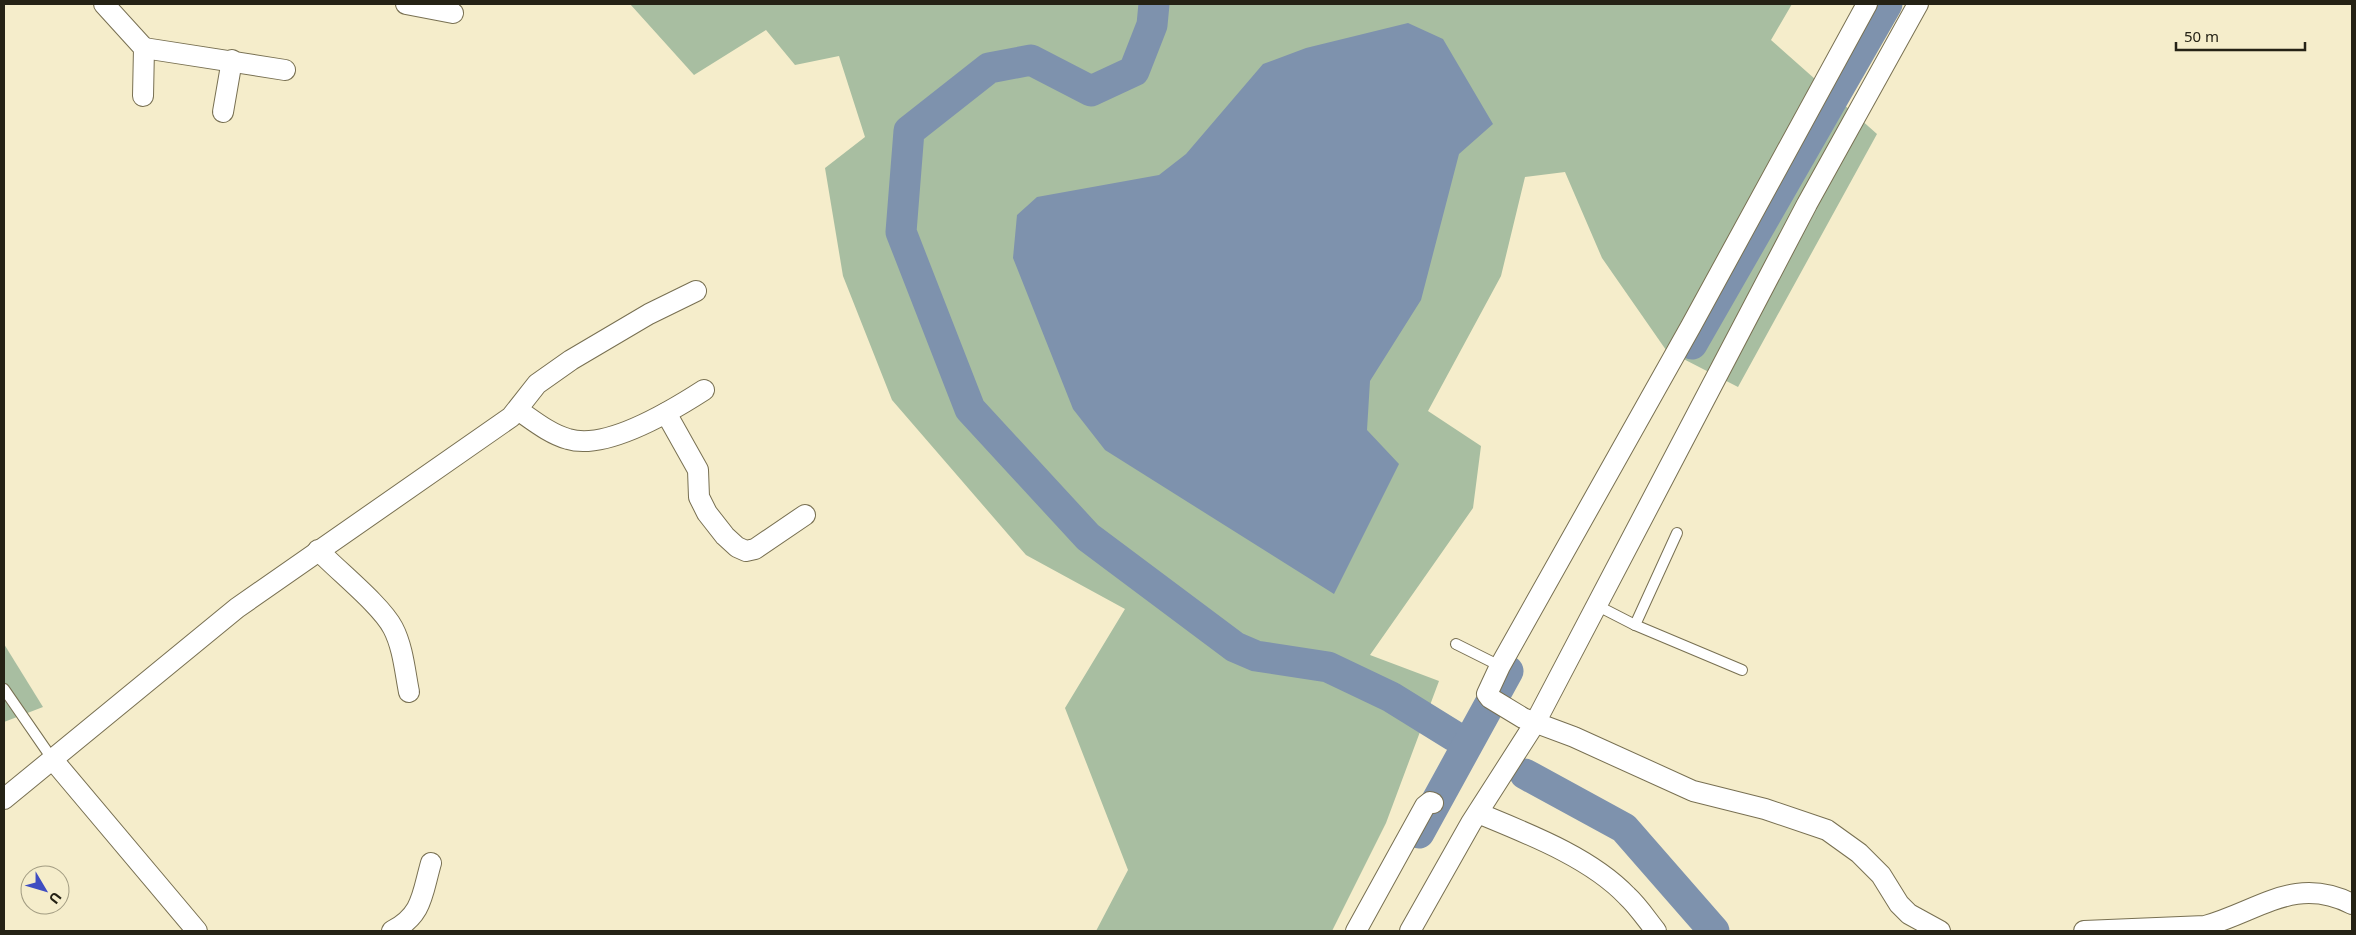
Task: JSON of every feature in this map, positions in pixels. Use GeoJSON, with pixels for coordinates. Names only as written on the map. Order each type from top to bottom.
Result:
{"type":"FeatureCollection","features":[{"type":"Feature","properties":{"kind":"street"},"geometry":{"type":"LineString","coordinates":[[104,4],[144,48],[232,60],[284,70]]}},
{"type":"Feature","properties":{"kind":"street"},"geometry":{"type":"LineString","coordinates":[[406,4],[453,13]]}},
{"type":"Feature","properties":{"kind":"street"},"geometry":{"type":"LineString","coordinates":[[1867,4],[1691,326],[1500,666],[1488,688],[1487,694],[1528,726],[1574,737],[1693,791],[1765,809],[1827,830],[1859,852],[1881,876],[1909,914],[1940,931]]}},
{"type":"Feature","properties":{"kind":"street"},"geometry":{"type":"LineString","coordinates":[[1410,931],[1596,605],[1807,204],[1918,4]]}},
{"type":"Feature","properties":{"kind":"street"},"geometry":{"type":"LineString","coordinates":[[143,96],[144,48]]}},
{"type":"Feature","properties":{"kind":"street"},"geometry":{"type":"LineString","coordinates":[[223,112],[232,60]]}},
{"type":"Feature","properties":{"kind":"street"},"geometry":{"type":"LineString","coordinates":[[4,799],[237,608],[518,410],[537,384],[571,360],[649,314],[696,291]]}},
{"type":"Feature","properties":{"kind":"street"},"geometry":{"type":"LineString","coordinates":[[518,410],[551,432],[569,440],[580,441],[607,437],[666,413],[704,390]]}},
{"type":"Feature","properties":{"kind":"street"},"geometry":{"type":"LineString","coordinates":[[666,413],[698,470],[699,496],[702,504],[725,536],[737,547],[746,551],[754,549],[805,515]]}},
{"type":"Feature","properties":{"kind":"street"},"geometry":{"type":"LineString","coordinates":[[318,550],[384,615],[394,629],[400,647],[409,692]]}},
{"type":"Feature","properties":{"kind":"street"},"geometry":{"type":"LineString","coordinates":[[53,760],[197,931]]}},
{"type":"Feature","properties":{"kind":"street"},"geometry":{"type":"LineString","coordinates":[[1356,931],[1425,806],[1430,802],[1433,803]]}},
{"type":"Feature","properties":{"kind":"street"},"geometry":{"type":"LineString","coordinates":[[1482,806],[1586,864],[1627,895],[1656,931]]}},
{"type":"Feature","properties":{"kind":"street"},"geometry":{"type":"LineString","coordinates":[[392,931],[406,924],[413,917],[418,907],[431,863]]}},
{"type":"Feature","properties":{"kind":"street"},"geometry":{"type":"LineString","coordinates":[[2084,931],[2206,926],[2223,921],[2276,897],[2309,893],[2327,894],[2352,904]]}},
{"type":"Feature","properties":{"kind":"lane"},"geometry":{"type":"LineString","coordinates":[[1635,625],[1677,533]]}},
{"type":"Feature","properties":{"kind":"lane"},"geometry":{"type":"LineString","coordinates":[[1596,605],[1635,625],[1742,670]]}},
{"type":"Feature","properties":{"kind":"lane"},"geometry":{"type":"LineString","coordinates":[[1456,644],[1500,666]]}},
{"type":"Feature","properties":{"kind":"lane"},"geometry":{"type":"LineString","coordinates":[[4,689],[53,760]]}},
{"type":"Feature","properties":{"kind":"green space"},"geometry":{"type":"Polygon","coordinates":[[[630,4],[1792,4],[1771,40],[1877,134],[1738,387],[1666,350],[1602,258],[1565,172],[1525,177],[1501,276],[1428,411],[1481,446],[1473,508],[1370,655],[1439,681],[1386,823],[1332,931],[1096,931],[1128,870],[1065,708],[1125,609],[1026,555],[892,400],[843,276],[825,168],[865,137],[839,56],[795,65],[766,30],[694,75],[630,4]]]}},
{"type":"Feature","properties":{"kind":"green space"},"geometry":{"type":"Polygon","coordinates":[[[4,644],[43,707],[4,722],[4,644]]]}},
{"type":"Feature","properties":{"kind":"water"},"geometry":{"type":"Polygon","coordinates":[[[1408,23],[1443,39],[1493,124],[1459,154],[1421,300],[1370,381],[1367,430],[1399,464],[1334,594],[1105,450],[1073,409],[1013,258],[1017,215],[1037,197],[1159,175],[1186,154],[1263,64],[1306,48],[1408,23]]]}},
{"type":"Feature","properties":{"kind":"waterway"},"geometry":{"type":"LineString","coordinates":[[1154,4],[1152,25],[1134,71],[1091,91],[1031,60],[989,68],[909,131],[901,232],[970,409],[1088,537],[1235,647],[1256,656],[1328,667],[1391,697],[1454,736]]}},
{"type":"Feature","properties":{"kind":"waterway"},"geometry":{"type":"LineString","coordinates":[[1692,344],[1887,4]]}},
{"type":"Feature","properties":{"kind":"waterway"},"geometry":{"type":"LineString","coordinates":[[1419,833],[1508,671]]}},
{"type":"Feature","properties":{"kind":"waterway"},"geometry":{"type":"LineString","coordinates":[[1525,774],[1624,828],[1714,931]]}}]}
